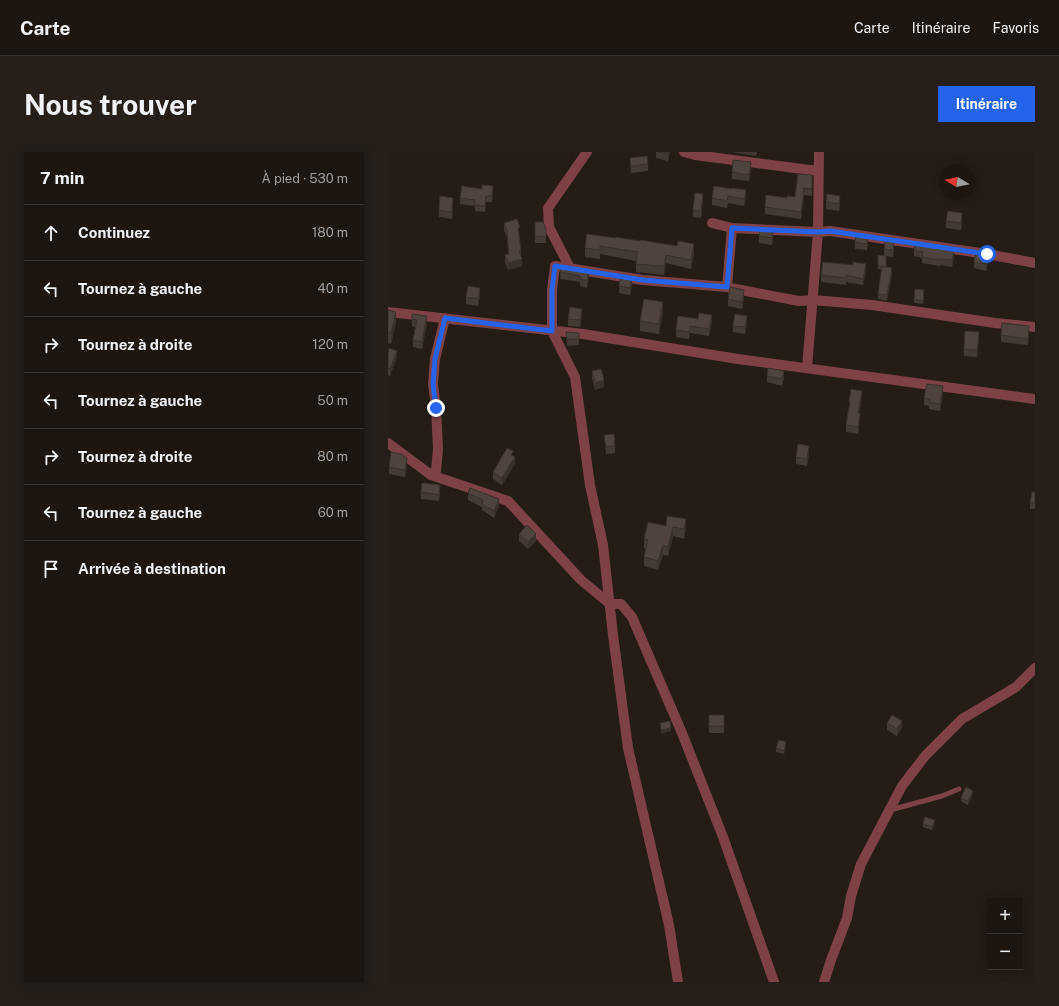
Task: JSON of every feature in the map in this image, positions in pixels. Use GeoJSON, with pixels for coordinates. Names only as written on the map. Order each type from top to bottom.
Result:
{"type":"FeatureCollection","features":[{"type":"Feature","properties":{"kind":"street"},"geometry":{"type":"LineString","coordinates":[[570,268],[549,227],[548,208],[587,152]]}},
{"type":"Feature","properties":{"kind":"street"},"geometry":{"type":"LineString","coordinates":[[684,152],[695,155],[818,170]]}},
{"type":"Feature","properties":{"kind":"street"},"geometry":{"type":"LineString","coordinates":[[807,368],[818,232],[819,152]]}},
{"type":"Feature","properties":{"kind":"street"},"geometry":{"type":"LineString","coordinates":[[712,223],[732,228],[838,232],[987,254],[1035,263]]}},
{"type":"Feature","properties":{"kind":"street"},"geometry":{"type":"LineString","coordinates":[[727,287],[732,228]]}},
{"type":"Feature","properties":{"kind":"street"},"geometry":{"type":"LineString","coordinates":[[678,982],[669,925],[628,748],[603,545],[590,485],[575,377],[552,331],[552,290],[555,266],[643,280],[727,287],[799,301],[813,300],[872,305],[995,323],[1035,327]]}},
{"type":"Feature","properties":{"kind":"street"},"geometry":{"type":"LineString","coordinates":[[388,312],[583,334],[738,359],[1035,399]]}},
{"type":"Feature","properties":{"kind":"street"},"geometry":{"type":"LineString","coordinates":[[431,475],[436,471],[438,449],[433,384],[435,359],[445,318]]}},
{"type":"Feature","properties":{"kind":"street"},"geometry":{"type":"LineString","coordinates":[[388,443],[431,475],[508,501],[581,580],[610,604],[621,604],[632,616],[682,733],[723,837],[774,982]]}},
{"type":"Feature","properties":{"kind":"street"},"geometry":{"type":"LineString","coordinates":[[824,982],[847,918],[861,864],[902,786],[925,756],[962,719],[1016,687],[1030,676],[1035,668]]}},
{"type":"Feature","properties":{"kind":"lane"},"geometry":{"type":"LineString","coordinates":[[889,810],[942,796],[959,789]]}},
{"type":"Feature","properties":{"kind":"building"},"geometry":{"type":"Polygon","coordinates":[[[647,156],[648,164],[631,166],[630,158],[647,156]]]}},
{"type":"Feature","properties":{"kind":"building"},"geometry":{"type":"Polygon","coordinates":[[[733,160],[751,162],[749,175],[732,172],[733,160]]]}},
{"type":"Feature","properties":{"kind":"building"},"geometry":{"type":"Polygon","coordinates":[[[798,174],[812,175],[812,189],[804,188],[801,212],[765,207],[766,195],[787,198],[787,196],[795,197],[798,174]]]}},
{"type":"Feature","properties":{"kind":"building"},"geometry":{"type":"Polygon","coordinates":[[[482,185],[493,186],[492,196],[486,196],[485,206],[475,205],[475,200],[460,198],[462,186],[482,189],[482,185]]]}},
{"type":"Feature","properties":{"kind":"building"},"geometry":{"type":"Polygon","coordinates":[[[714,186],[746,190],[744,199],[728,196],[727,201],[712,198],[714,186]]]}},
{"type":"Feature","properties":{"kind":"building"},"geometry":{"type":"Polygon","coordinates":[[[695,193],[703,194],[701,211],[693,210],[695,193]]]}},
{"type":"Feature","properties":{"kind":"building"},"geometry":{"type":"Polygon","coordinates":[[[827,194],[840,196],[839,204],[826,202],[827,194]]]}},
{"type":"Feature","properties":{"kind":"building"},"geometry":{"type":"Polygon","coordinates":[[[440,196],[453,198],[452,212],[439,210],[440,196]]]}},
{"type":"Feature","properties":{"kind":"building"},"geometry":{"type":"Polygon","coordinates":[[[948,211],[962,213],[961,223],[946,221],[948,211]]]}},
{"type":"Feature","properties":{"kind":"building"},"geometry":{"type":"Polygon","coordinates":[[[517,219],[520,227],[518,228],[521,251],[519,251],[522,259],[508,263],[505,255],[509,254],[507,231],[504,223],[517,219]]]}},
{"type":"Feature","properties":{"kind":"building"},"geometry":{"type":"Polygon","coordinates":[[[535,222],[543,222],[546,229],[546,237],[535,236],[535,222]]]}},
{"type":"Feature","properties":{"kind":"building"},"geometry":{"type":"Polygon","coordinates":[[[761,229],[773,230],[772,238],[759,236],[761,229]]]}},
{"type":"Feature","properties":{"kind":"building"},"geometry":{"type":"Polygon","coordinates":[[[587,234],[677,246],[678,241],[694,244],[691,260],[666,255],[664,266],[636,264],[638,252],[600,246],[600,250],[585,248],[587,234]]]}},
{"type":"Feature","properties":{"kind":"building"},"geometry":{"type":"Polygon","coordinates":[[[856,235],[868,236],[867,244],[855,242],[856,235]]]}},
{"type":"Feature","properties":{"kind":"building"},"geometry":{"type":"Polygon","coordinates":[[[885,239],[894,240],[893,250],[884,249],[885,239]]]}},
{"type":"Feature","properties":{"kind":"building"},"geometry":{"type":"Polygon","coordinates":[[[915,244],[954,251],[952,260],[922,257],[923,252],[914,250],[915,244]]]}},
{"type":"Feature","properties":{"kind":"building"},"geometry":{"type":"Polygon","coordinates":[[[976,252],[988,254],[986,264],[974,262],[976,252]]]}},
{"type":"Feature","properties":{"kind":"building"},"geometry":{"type":"Polygon","coordinates":[[[878,255],[886,256],[886,267],[878,266],[878,255]]]}},
{"type":"Feature","properties":{"kind":"building"},"geometry":{"type":"Polygon","coordinates":[[[823,262],[853,265],[853,262],[866,264],[863,279],[846,275],[846,278],[821,275],[823,262]]]}},
{"type":"Feature","properties":{"kind":"building"},"geometry":{"type":"Polygon","coordinates":[[[882,266],[892,268],[887,295],[878,294],[882,266]]]}},
{"type":"Feature","properties":{"kind":"building"},"geometry":{"type":"Polygon","coordinates":[[[561,267],[589,271],[587,281],[580,279],[580,276],[560,272],[561,267]]]}},
{"type":"Feature","properties":{"kind":"building"},"geometry":{"type":"Polygon","coordinates":[[[621,276],[632,278],[630,288],[619,286],[621,276]]]}},
{"type":"Feature","properties":{"kind":"building"},"geometry":{"type":"Polygon","coordinates":[[[468,286],[480,288],[478,299],[466,297],[468,286]]]}},
{"type":"Feature","properties":{"kind":"building"},"geometry":{"type":"Polygon","coordinates":[[[730,287],[744,290],[742,302],[728,299],[730,287]]]}},
{"type":"Feature","properties":{"kind":"building"},"geometry":{"type":"Polygon","coordinates":[[[915,289],[924,290],[923,301],[914,299],[915,289]]]}},
{"type":"Feature","properties":{"kind":"building"},"geometry":{"type":"Polygon","coordinates":[[[644,299],[663,302],[659,324],[640,321],[644,299]]]}},
{"type":"Feature","properties":{"kind":"building"},"geometry":{"type":"Polygon","coordinates":[[[570,307],[582,309],[580,320],[568,319],[570,307]]]}},
{"type":"Feature","properties":{"kind":"building"},"geometry":{"type":"Polygon","coordinates":[[[388,310],[396,312],[391,333],[388,333],[388,310]]]}},
{"type":"Feature","properties":{"kind":"building"},"geometry":{"type":"Polygon","coordinates":[[[699,313],[712,315],[709,329],[690,326],[689,332],[676,330],[678,316],[698,319],[699,313]]]}},
{"type":"Feature","properties":{"kind":"building"},"geometry":{"type":"Polygon","coordinates":[[[412,314],[427,316],[422,342],[413,340],[417,320],[412,319],[412,314]]]}},
{"type":"Feature","properties":{"kind":"building"},"geometry":{"type":"Polygon","coordinates":[[[735,314],[747,316],[745,327],[733,326],[735,314]]]}},
{"type":"Feature","properties":{"kind":"building"},"geometry":{"type":"Polygon","coordinates":[[[1002,323],[1029,326],[1028,339],[1001,335],[1002,323]]]}},
{"type":"Feature","properties":{"kind":"building"},"geometry":{"type":"Polygon","coordinates":[[[965,331],[979,332],[977,350],[964,349],[965,331]]]}},
{"type":"Feature","properties":{"kind":"building"},"geometry":{"type":"Polygon","coordinates":[[[566,332],[579,333],[579,339],[567,339],[566,332]]]}},
{"type":"Feature","properties":{"kind":"building"},"geometry":{"type":"Polygon","coordinates":[[[389,348],[397,351],[390,369],[388,368],[389,348]]]}},
{"type":"Feature","properties":{"kind":"building"},"geometry":{"type":"Polygon","coordinates":[[[768,368],[784,371],[782,379],[767,376],[768,368]]]}},
{"type":"Feature","properties":{"kind":"building"},"geometry":{"type":"Polygon","coordinates":[[[601,369],[604,380],[595,383],[592,371],[601,369]]]}},
{"type":"Feature","properties":{"kind":"building"},"geometry":{"type":"Polygon","coordinates":[[[927,384],[943,386],[940,404],[929,402],[930,399],[924,398],[927,384]]]}},
{"type":"Feature","properties":{"kind":"building"},"geometry":{"type":"Polygon","coordinates":[[[851,389],[862,391],[858,413],[860,413],[858,427],[846,425],[851,389]]]}},
{"type":"Feature","properties":{"kind":"building"},"geometry":{"type":"Polygon","coordinates":[[[614,434],[615,446],[606,447],[604,435],[614,434]]]}},
{"type":"Feature","properties":{"kind":"building"},"geometry":{"type":"Polygon","coordinates":[[[798,444],[809,446],[807,459],[796,457],[798,444]]]}},
{"type":"Feature","properties":{"kind":"building"},"geometry":{"type":"Polygon","coordinates":[[[507,448],[513,451],[511,455],[515,457],[502,478],[493,472],[507,448]]]}},
{"type":"Feature","properties":{"kind":"building"},"geometry":{"type":"Polygon","coordinates":[[[391,452],[401,454],[407,458],[405,470],[389,467],[391,452]]]}},
{"type":"Feature","properties":{"kind":"building"},"geometry":{"type":"Polygon","coordinates":[[[422,483],[440,485],[439,495],[421,492],[422,483]]]}},
{"type":"Feature","properties":{"kind":"building"},"geometry":{"type":"Polygon","coordinates":[[[470,488],[499,499],[494,511],[482,504],[483,500],[468,493],[470,488]]]}},
{"type":"Feature","properties":{"kind":"building"},"geometry":{"type":"Polygon","coordinates":[[[1032,492],[1035,492],[1035,503],[1030,502],[1032,492]]]}},
{"type":"Feature","properties":{"kind":"building"},"geometry":{"type":"Polygon","coordinates":[[[667,516],[686,519],[684,529],[673,527],[668,547],[663,545],[658,561],[644,557],[648,540],[644,539],[648,522],[666,526],[667,516]]]}},
{"type":"Feature","properties":{"kind":"building"},"geometry":{"type":"Polygon","coordinates":[[[527,525],[536,534],[528,542],[519,534],[527,525]]]}},
{"type":"Feature","properties":{"kind":"building"},"geometry":{"type":"Polygon","coordinates":[[[709,715],[724,715],[724,726],[709,726],[709,715]]]}},
{"type":"Feature","properties":{"kind":"building"},"geometry":{"type":"Polygon","coordinates":[[[892,715],[902,721],[897,729],[887,723],[892,715]]]}},
{"type":"Feature","properties":{"kind":"building"},"geometry":{"type":"Polygon","coordinates":[[[670,721],[671,728],[661,730],[660,723],[670,721]]]}},
{"type":"Feature","properties":{"kind":"building"},"geometry":{"type":"Polygon","coordinates":[[[779,740],[786,742],[784,751],[776,748],[779,740]]]}},
{"type":"Feature","properties":{"kind":"building"},"geometry":{"type":"Polygon","coordinates":[[[966,787],[973,791],[968,801],[961,798],[966,787]]]}},
{"type":"Feature","properties":{"kind":"building"},"geometry":{"type":"Polygon","coordinates":[[[925,817],[935,820],[932,827],[923,824],[925,817]]]}},
{"type":"Feature","properties":{"kind":"route"},"geometry":{"type":"LineString","coordinates":[[436,408],[433,384],[435,359],[445,318],[552,331],[552,290],[555,266],[643,280],[727,287],[732,228],[818,232],[830,231],[987,254]]}}]}
